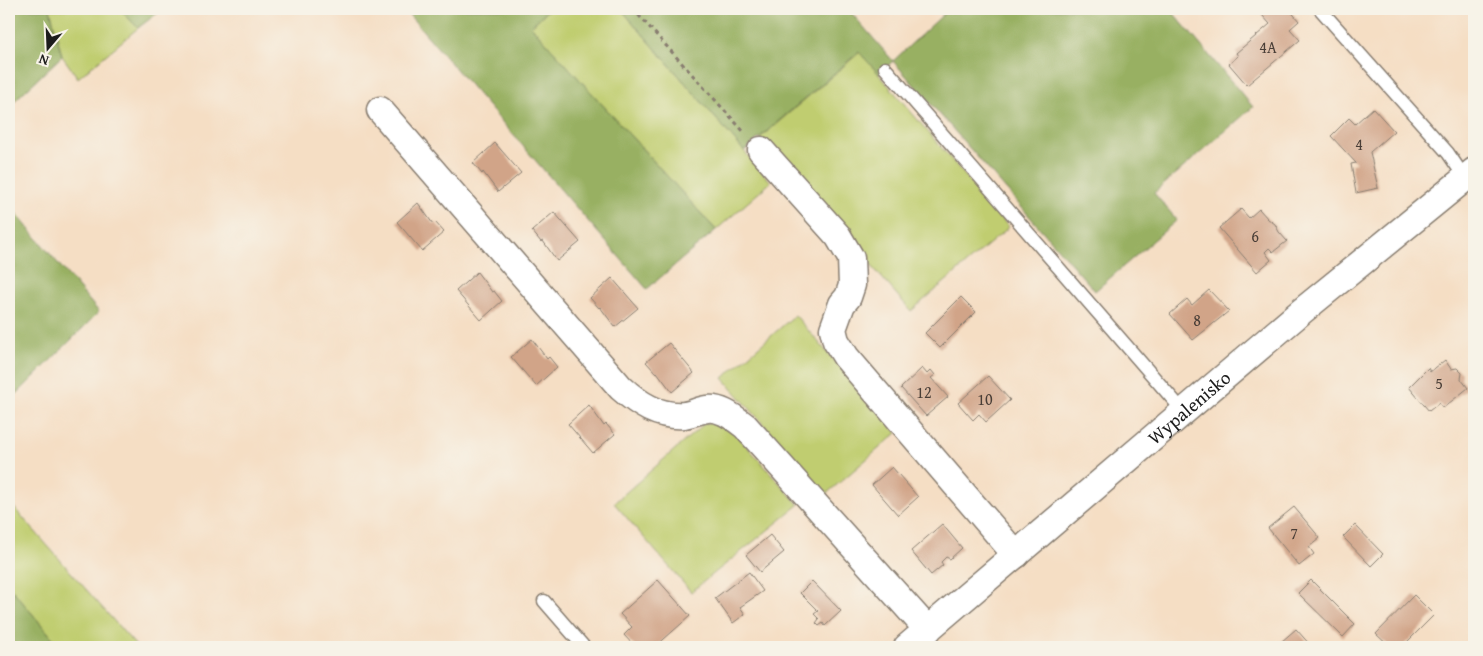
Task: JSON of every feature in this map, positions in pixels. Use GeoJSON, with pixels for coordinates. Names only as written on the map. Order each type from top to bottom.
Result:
{"type":"FeatureCollection","features":[{"type":"Feature","properties":{"kind":"street"},"geometry":{"type":"LineString","coordinates":[[380,110],[621,388],[637,402],[654,411],[683,415],[709,409],[726,413],[745,426],[928,630]]}},
{"type":"Feature","properties":{"kind":"street"},"geometry":{"type":"LineString","coordinates":[[761,150],[838,236],[851,258],[852,286],[848,297],[842,304],[833,329],[836,341],[846,357],[1016,555]]}},
{"type":"Feature","properties":{"kind":"street","name":"Wypalenisko"},"geometry":{"type":"LineString","coordinates":[[907,647],[1302,311],[1470,175]]}},
{"type":"Feature","properties":{"kind":"lane"},"geometry":{"type":"LineString","coordinates":[[1320,9],[1448,153],[1470,175]]}},
{"type":"Feature","properties":{"kind":"lane"},"geometry":{"type":"LineString","coordinates":[[885,68],[1184,412]]}},
{"type":"Feature","properties":{"kind":"lane"},"geometry":{"type":"LineString","coordinates":[[544,601],[584,647]]}},
{"type":"Feature","properties":{"kind":"path"},"geometry":{"type":"LineString","coordinates":[[633,9],[761,150]]}},
{"type":"Feature","properties":{"kind":"green space"},"geometry":{"type":"Polygon","coordinates":[[[9,9],[50,9],[62,56],[9,106],[9,9]]]}},
{"type":"Feature","properties":{"kind":"green space"},"geometry":{"type":"Polygon","coordinates":[[[50,9],[120,9],[138,28],[78,78],[62,56],[50,9]]]}},
{"type":"Feature","properties":{"kind":"green space"},"geometry":{"type":"Polygon","coordinates":[[[120,9],[163,9],[138,28],[120,9]]]}},
{"type":"Feature","properties":{"kind":"green space"},"geometry":{"type":"Polygon","coordinates":[[[404,9],[549,9],[531,26],[716,230],[647,289],[404,9]]]}},
{"type":"Feature","properties":{"kind":"green space"},"geometry":{"type":"Polygon","coordinates":[[[549,9],[621,9],[771,182],[716,230],[531,26],[549,9]]]}},
{"type":"Feature","properties":{"kind":"green space"},"geometry":{"type":"Polygon","coordinates":[[[621,9],[848,9],[893,61],[879,74],[859,52],[744,151],[621,9]]]}},
{"type":"Feature","properties":{"kind":"green space"},"geometry":{"type":"Polygon","coordinates":[[[949,9],[1170,9],[1253,107],[1154,193],[1177,220],[1095,291],[893,61],[949,9]]]}},
{"type":"Feature","properties":{"kind":"green space"},"geometry":{"type":"Polygon","coordinates":[[[860,52],[1009,227],[911,311],[760,138],[860,52]]]}},
{"type":"Feature","properties":{"kind":"green space"},"geometry":{"type":"Polygon","coordinates":[[[9,205],[99,312],[9,402],[9,205]]]}},
{"type":"Feature","properties":{"kind":"green space"},"geometry":{"type":"Polygon","coordinates":[[[795,315],[897,433],[825,495],[723,378],[795,315]]]}},
{"type":"Feature","properties":{"kind":"green space"},"geometry":{"type":"Polygon","coordinates":[[[705,423],[729,426],[799,505],[691,592],[614,503],[705,423]]]}},
{"type":"Feature","properties":{"kind":"green space"},"geometry":{"type":"Polygon","coordinates":[[[9,502],[137,647],[60,647],[9,586],[9,502]]]}},
{"type":"Feature","properties":{"kind":"green space"},"geometry":{"type":"Polygon","coordinates":[[[9,586],[60,647],[9,647],[9,586]]]}},
{"type":"Feature","properties":{"kind":"building"},"geometry":{"type":"Polygon","coordinates":[[[1270,9],[1289,9],[1299,21],[1290,29],[1300,40],[1247,85],[1229,64],[1238,56],[1236,53],[1270,24],[1262,15],[1270,9]]]}},
{"type":"Feature","properties":{"kind":"building"},"geometry":{"type":"Polygon","coordinates":[[[1373,108],[1394,131],[1370,152],[1378,188],[1356,193],[1351,164],[1356,163],[1331,136],[1349,118],[1355,124],[1373,108]]]}},
{"type":"Feature","properties":{"kind":"building"},"geometry":{"type":"Polygon","coordinates":[[[495,143],[521,173],[498,192],[483,172],[482,174],[473,163],[495,143]]]}},
{"type":"Feature","properties":{"kind":"building"},"geometry":{"type":"Polygon","coordinates":[[[418,203],[433,224],[435,222],[444,232],[422,251],[397,222],[418,203]]]}},
{"type":"Feature","properties":{"kind":"building"},"geometry":{"type":"Polygon","coordinates":[[[1241,209],[1249,218],[1259,209],[1275,224],[1287,241],[1273,252],[1269,248],[1265,252],[1271,260],[1257,272],[1219,228],[1241,209]]]}},
{"type":"Feature","properties":{"kind":"building"},"geometry":{"type":"Polygon","coordinates":[[[554,212],[580,242],[557,261],[543,241],[541,242],[532,231],[554,212]]]}},
{"type":"Feature","properties":{"kind":"building"},"geometry":{"type":"Polygon","coordinates":[[[477,272],[492,292],[494,291],[502,301],[481,320],[456,291],[477,272]]]}},
{"type":"Feature","properties":{"kind":"building"},"geometry":{"type":"Polygon","coordinates":[[[612,278],[638,308],[615,327],[600,307],[590,298],[612,278]]]}},
{"type":"Feature","properties":{"kind":"building"},"geometry":{"type":"Polygon","coordinates":[[[1209,290],[1229,311],[1193,340],[1170,314],[1187,299],[1192,305],[1209,290]]]}},
{"type":"Feature","properties":{"kind":"building"},"geometry":{"type":"Polygon","coordinates":[[[961,297],[976,312],[940,348],[925,333],[961,297]]]}},
{"type":"Feature","properties":{"kind":"building"},"geometry":{"type":"Polygon","coordinates":[[[532,339],[547,359],[549,357],[557,367],[536,386],[511,357],[532,339]]]}},
{"type":"Feature","properties":{"kind":"building"},"geometry":{"type":"Polygon","coordinates":[[[669,343],[694,373],[672,392],[657,372],[646,362],[669,343]]]}},
{"type":"Feature","properties":{"kind":"building"},"geometry":{"type":"Polygon","coordinates":[[[1445,360],[1451,369],[1457,368],[1462,373],[1461,379],[1468,388],[1443,408],[1439,403],[1429,411],[1409,387],[1428,368],[1430,372],[1445,360]]]}},
{"type":"Feature","properties":{"kind":"building"},"geometry":{"type":"Polygon","coordinates":[[[922,368],[927,374],[931,370],[935,375],[931,378],[948,397],[926,416],[901,388],[922,368]]]}},
{"type":"Feature","properties":{"kind":"building"},"geometry":{"type":"Polygon","coordinates":[[[988,376],[1010,400],[986,422],[979,414],[973,420],[958,403],[988,376]]]}},
{"type":"Feature","properties":{"kind":"building"},"geometry":{"type":"Polygon","coordinates":[[[589,405],[604,426],[606,424],[615,434],[593,453],[568,424],[589,405]]]}},
{"type":"Feature","properties":{"kind":"building"},"geometry":{"type":"Polygon","coordinates":[[[892,467],[918,497],[898,515],[872,485],[892,467]]]}},
{"type":"Feature","properties":{"kind":"building"},"geometry":{"type":"Polygon","coordinates":[[[1294,507],[1320,538],[1309,547],[1314,554],[1299,566],[1268,528],[1294,507]]]}},
{"type":"Feature","properties":{"kind":"building"},"geometry":{"type":"Polygon","coordinates":[[[942,524],[962,548],[950,559],[946,557],[941,562],[943,565],[931,575],[911,551],[942,524]]]}},
{"type":"Feature","properties":{"kind":"building"},"geometry":{"type":"Polygon","coordinates":[[[1355,525],[1383,554],[1371,566],[1343,537],[1355,525]]]}},
{"type":"Feature","properties":{"kind":"building"},"geometry":{"type":"Polygon","coordinates":[[[770,535],[784,552],[760,572],[746,555],[770,535]]]}},
{"type":"Feature","properties":{"kind":"building"},"geometry":{"type":"Polygon","coordinates":[[[749,572],[763,591],[740,607],[745,614],[733,623],[715,598],[749,572]]]}},
{"type":"Feature","properties":{"kind":"building"},"geometry":{"type":"Polygon","coordinates":[[[658,580],[690,616],[655,647],[635,647],[624,635],[632,627],[620,614],[658,580]]]}},
{"type":"Feature","properties":{"kind":"building"},"geometry":{"type":"Polygon","coordinates":[[[1311,580],[1355,624],[1343,637],[1298,593],[1311,580]]]}},
{"type":"Feature","properties":{"kind":"building"},"geometry":{"type":"Polygon","coordinates":[[[812,581],[841,611],[825,626],[823,623],[819,626],[816,623],[819,619],[814,614],[818,611],[800,593],[812,581]]]}},
{"type":"Feature","properties":{"kind":"building"},"geometry":{"type":"Polygon","coordinates":[[[1414,595],[1434,615],[1402,647],[1390,647],[1376,634],[1414,595]]]}},
{"type":"Feature","properties":{"kind":"building"},"geometry":{"type":"Polygon","coordinates":[[[1296,629],[1312,647],[1286,647],[1281,642],[1296,629]]]}}]}
